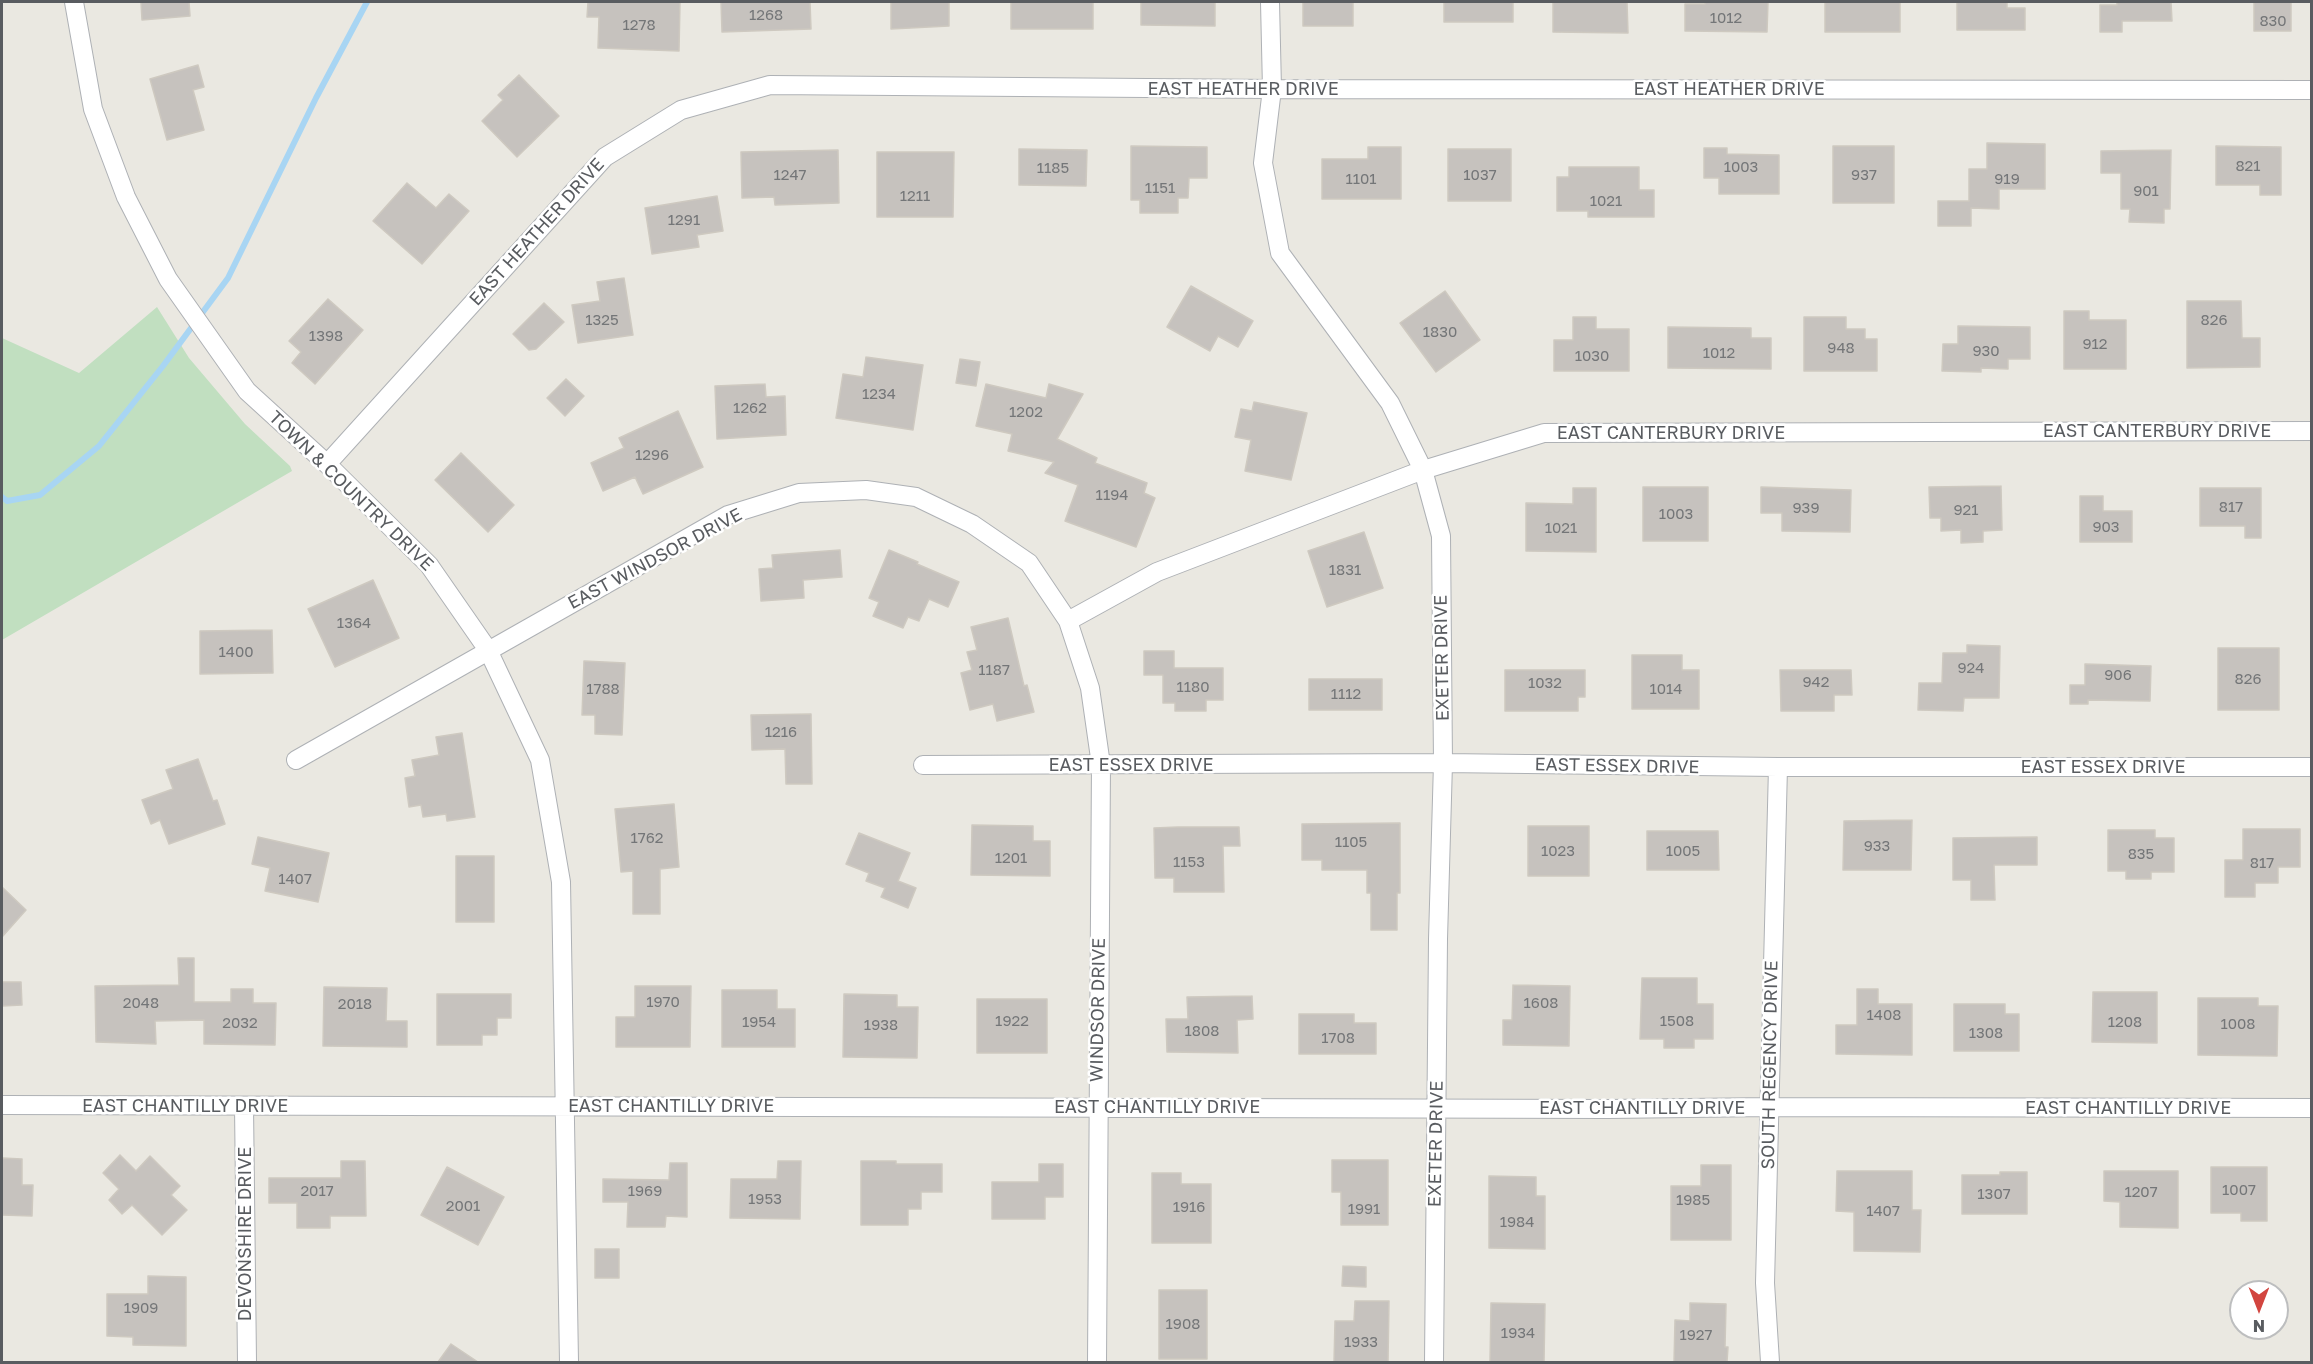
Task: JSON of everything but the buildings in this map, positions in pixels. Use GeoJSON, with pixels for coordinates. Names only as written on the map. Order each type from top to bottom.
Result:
{"type":"FeatureCollection","features":[{"type":"Feature","properties":{"kind":"street","name":"TOWN & COUNTRY DRIVE"},"geometry":{"type":"LineString","coordinates":[[74,2],[93,109],[126,197],[168,279],[247,392],[327,464],[429,565],[488,650],[540,760],[561,882],[569,1362]]}},
{"type":"Feature","properties":{"kind":"street","name":"EXETER DRIVE"},"geometry":{"type":"LineString","coordinates":[[1270,2],[1272,89],[1263,163],[1280,253],[1390,404],[1423,470],[1441,536],[1443,764],[1434,1362]]}},
{"type":"Feature","properties":{"kind":"street","name":"EAST HEATHER DRIVE"},"geometry":{"type":"LineString","coordinates":[[327,464],[605,157],[681,110],[770,85],[1272,89],[2312,90]]}},
{"type":"Feature","properties":{"kind":"street","name":"EAST CANTERBURY DRIVE"},"geometry":{"type":"LineString","coordinates":[[1068,621],[1157,572],[1423,470],[1544,433],[2312,431]]}},
{"type":"Feature","properties":{"kind":"street","name":"EAST WINDSOR DRIVE"},"geometry":{"type":"LineString","coordinates":[[297,760],[728,515],[799,493],[866,490],[916,497],[972,524],[1029,563],[1068,621],[1090,688],[1101,765]]}},
{"type":"Feature","properties":{"kind":"street","name":"EAST ESSEX DRIVE"},"geometry":{"type":"LineString","coordinates":[[923,765],[2312,767]]}},
{"type":"Feature","properties":{"kind":"street","name":"WINDSOR DRIVE"},"geometry":{"type":"LineString","coordinates":[[1096,1362],[1101,765]]}},
{"type":"Feature","properties":{"kind":"street","name":"SOUTH REGENCY DRIVE"},"geometry":{"type":"LineString","coordinates":[[1770,1362],[1765,1283],[1778,767]]}},
{"type":"Feature","properties":{"kind":"street","name":"EAST CHANTILLY DRIVE"},"geometry":{"type":"LineString","coordinates":[[2,1105],[2312,1108]]}},
{"type":"Feature","properties":{"kind":"street","name":"DEVONSHIRE DRIVE"},"geometry":{"type":"LineString","coordinates":[[244,1106],[247,1362]]}},
{"type":"Feature","properties":{"kind":"green space"},"geometry":{"type":"Polygon","coordinates":[[[157,307],[189,358],[245,424],[290,466],[292,471],[2,640],[2,338],[79,373],[157,307]]]}},
{"type":"Feature","properties":{"kind":"waterway"},"geometry":{"type":"LineString","coordinates":[[2,497],[7,501],[40,495],[99,446],[163,366],[228,278],[316,98],[367,2]]}}]}
